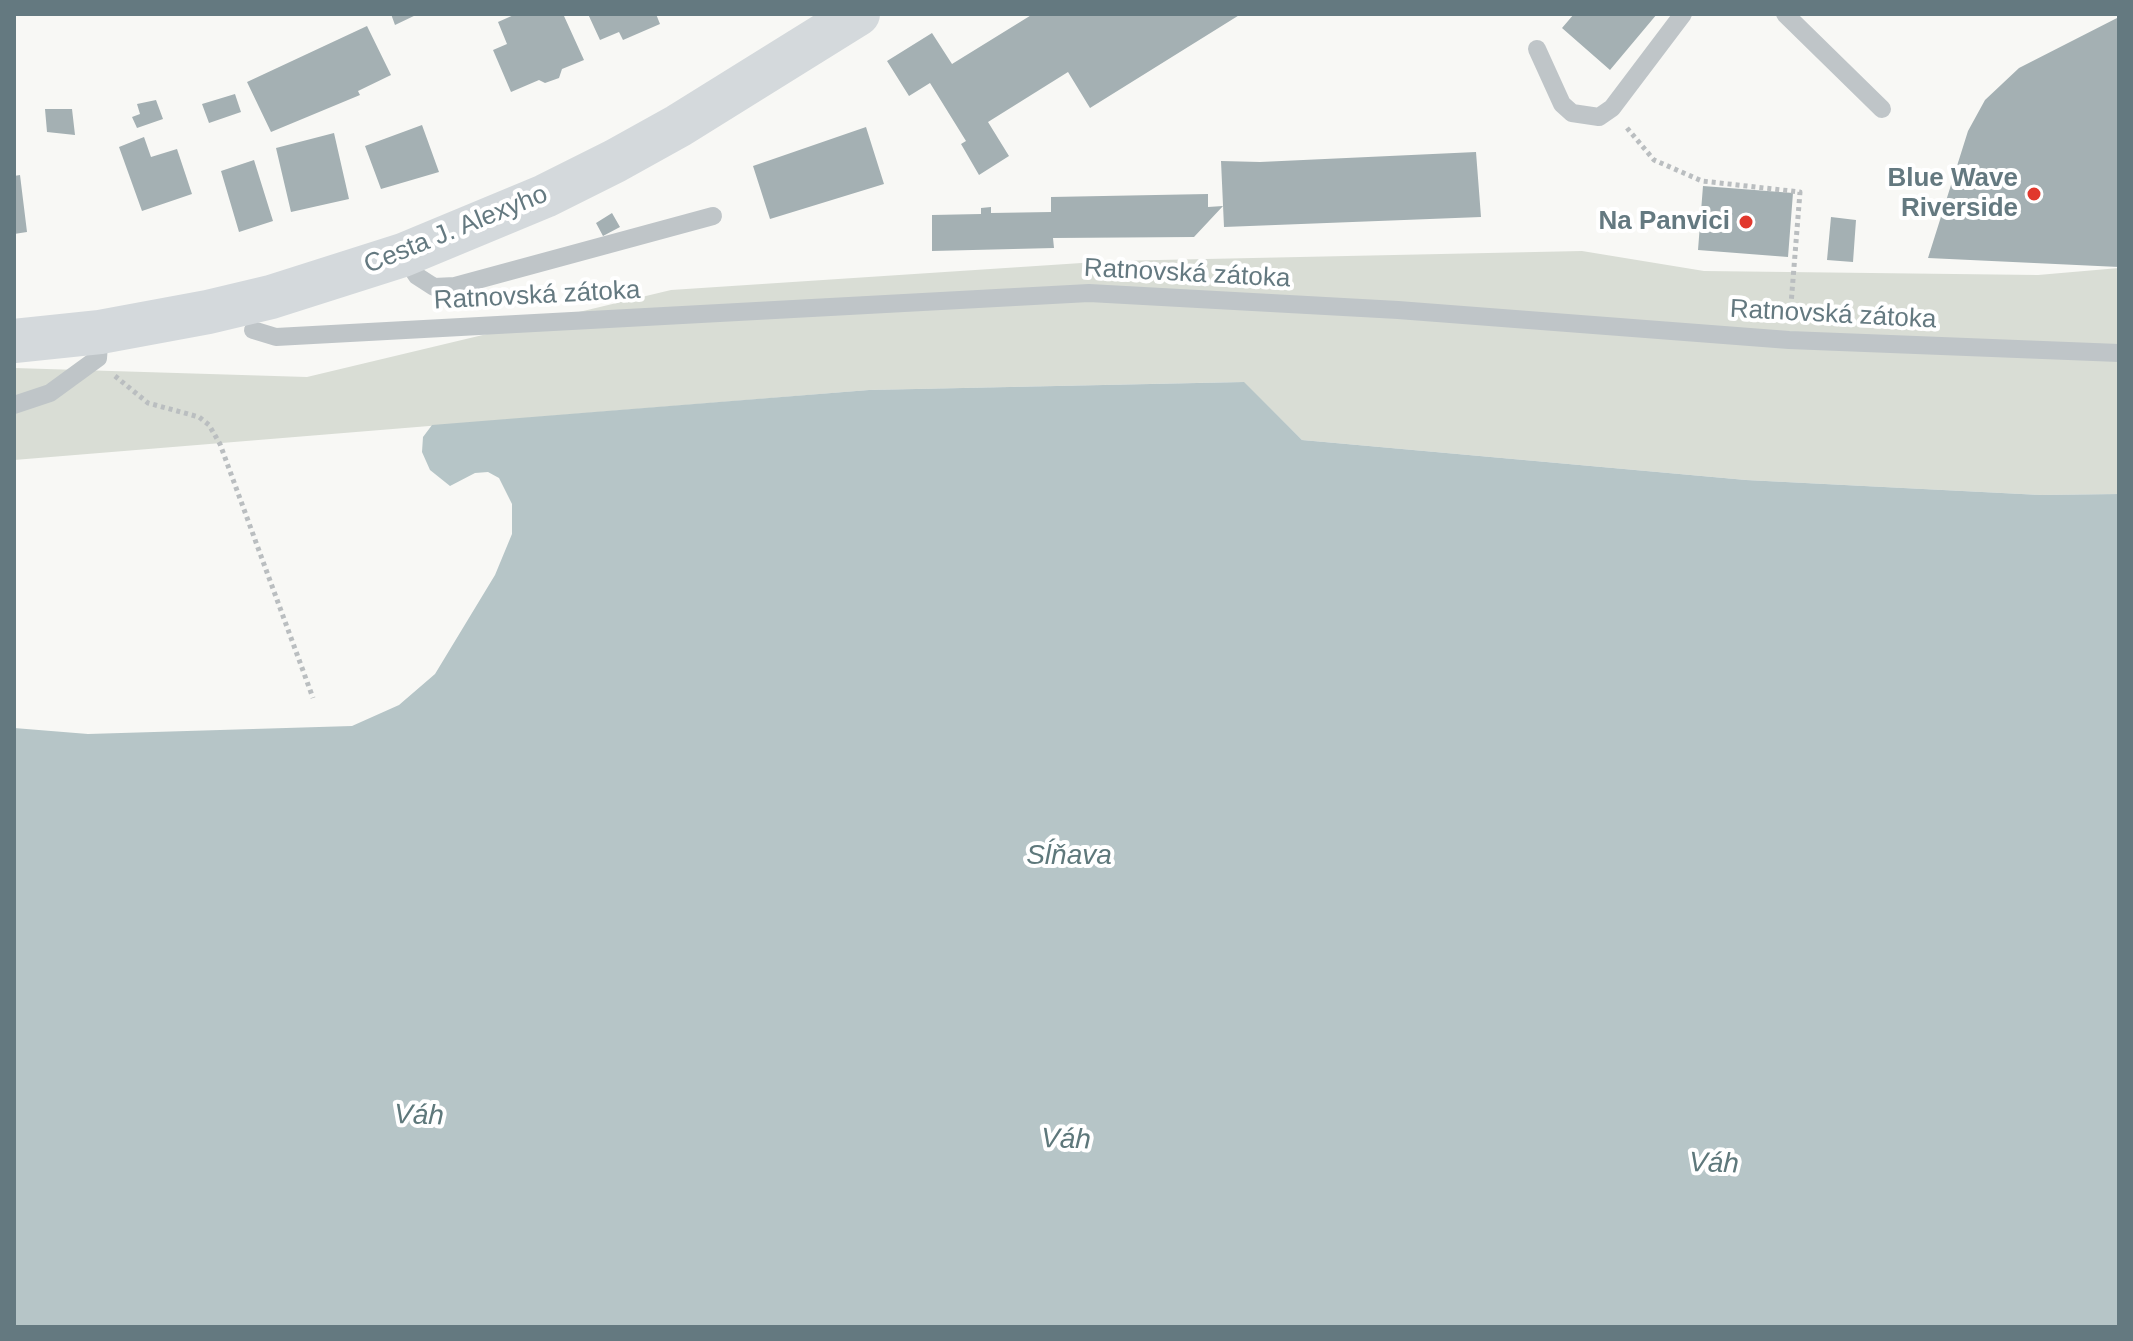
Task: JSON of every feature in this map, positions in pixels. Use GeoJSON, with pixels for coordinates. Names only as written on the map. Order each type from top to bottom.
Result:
{"type":"FeatureCollection","features":[{"type":"Feature","properties":{"kind":"main road","name":"Cesta J. Alexyho"},"geometry":{"type":"LineString","coordinates":[[14,341],[99,345],[271,297],[403,255],[545,196],[615,161],[678,126],[858,14]]}},
{"type":"Feature","properties":{"kind":"lane"},"geometry":{"type":"LineString","coordinates":[[1537,49],[1562,104],[1572,113],[1599,117],[1610,109],[1683,14]]}},
{"type":"Feature","properties":{"kind":"lane"},"geometry":{"type":"LineString","coordinates":[[1785,14],[1882,109]]}},
{"type":"Feature","properties":{"kind":"lane"},"geometry":{"type":"LineString","coordinates":[[403,255],[417,276],[434,287],[455,286],[713,216]]}},
{"type":"Feature","properties":{"kind":"lane","name":"Ratnovská zátoka"},"geometry":{"type":"LineString","coordinates":[[253,330],[276,337],[1089,293],[1398,310],[1789,340],[2119,353]]}},
{"type":"Feature","properties":{"kind":"lane"},"geometry":{"type":"LineString","coordinates":[[14,405],[50,393],[99,345]]}},
{"type":"Feature","properties":{"kind":"path"},"geometry":{"type":"LineString","coordinates":[[1610,109],[1654,160],[1702,181],[1800,192],[1789,340]]}},
{"type":"Feature","properties":{"kind":"path"},"geometry":{"type":"LineString","coordinates":[[99,345],[123,385],[148,403],[199,417],[209,425],[220,444],[313,698]]}},
{"type":"Feature","properties":{"kind":"shaded area"},"geometry":{"type":"Polygon","coordinates":[[[1582,251],[1704,271],[2038,275],[2119,268],[2119,494],[2041,495],[1746,480],[1302,440],[1243,382],[869,390],[14,460],[14,368],[307,377],[671,290],[1112,261],[1582,251]]]}},
{"type":"Feature","properties":{"kind":"water","name":"Sĺňava"},"geometry":{"type":"Polygon","coordinates":[[[1244,382],[1302,440],[1746,480],[2041,495],[2119,494],[2119,1327],[14,1327],[14,728],[88,734],[352,726],[399,705],[435,674],[495,575],[512,534],[512,504],[499,478],[488,472],[475,473],[450,486],[430,470],[422,452],[423,437],[432,425],[869,390],[1244,382]]]}},
{"type":"Feature","properties":{"kind":"building"},"geometry":{"type":"Polygon","coordinates":[[[391,14],[418,14],[395,25],[391,14]]]}},
{"type":"Feature","properties":{"kind":"building"},"geometry":{"type":"Polygon","coordinates":[[[516,14],[564,16],[584,60],[562,69],[559,78],[545,83],[539,80],[511,92],[493,50],[507,44],[498,22],[516,14]]]}},
{"type":"Feature","properties":{"kind":"building"},"geometry":{"type":"Polygon","coordinates":[[[588,14],[656,14],[660,24],[623,40],[619,32],[600,40],[588,14]]]}},
{"type":"Feature","properties":{"kind":"building"},"geometry":{"type":"Polygon","coordinates":[[[1033,14],[1241,14],[1090,108],[1068,72],[988,122],[1009,156],[979,175],[961,144],[966,141],[930,83],[909,96],[887,61],[932,33],[952,64],[1033,14]]]}},
{"type":"Feature","properties":{"kind":"building"},"geometry":{"type":"Polygon","coordinates":[[[1574,14],[1657,14],[1610,70],[1562,28],[1574,14]]]}},
{"type":"Feature","properties":{"kind":"building","name":"Blue Wave Riverside"},"geometry":{"type":"Polygon","coordinates":[[[2119,17],[2119,267],[1928,258],[1968,131],[1985,100],[2019,68],[2119,17]]]}},
{"type":"Feature","properties":{"kind":"building"},"geometry":{"type":"Polygon","coordinates":[[[367,26],[391,75],[358,91],[360,95],[271,132],[247,82],[367,26]]]}},
{"type":"Feature","properties":{"kind":"building"},"geometry":{"type":"Polygon","coordinates":[[[235,94],[241,112],[209,123],[202,104],[235,94]]]}},
{"type":"Feature","properties":{"kind":"building"},"geometry":{"type":"Polygon","coordinates":[[[156,100],[163,119],[137,128],[132,117],[140,114],[137,104],[156,100]]]}},
{"type":"Feature","properties":{"kind":"building"},"geometry":{"type":"Polygon","coordinates":[[[45,109],[72,109],[75,135],[47,132],[45,109]]]}},
{"type":"Feature","properties":{"kind":"building"},"geometry":{"type":"Polygon","coordinates":[[[422,125],[439,172],[381,189],[365,146],[422,125]]]}},
{"type":"Feature","properties":{"kind":"building"},"geometry":{"type":"Polygon","coordinates":[[[866,127],[884,184],[770,219],[753,166],[866,127]]]}},
{"type":"Feature","properties":{"kind":"building"},"geometry":{"type":"Polygon","coordinates":[[[334,133],[349,199],[291,212],[276,148],[334,133]]]}},
{"type":"Feature","properties":{"kind":"building"},"geometry":{"type":"Polygon","coordinates":[[[144,137],[151,157],[177,149],[192,194],[142,211],[119,147],[144,137]]]}},
{"type":"Feature","properties":{"kind":"building"},"geometry":{"type":"Polygon","coordinates":[[[1476,152],[1481,217],[1224,227],[1221,161],[1476,152]]]}},
{"type":"Feature","properties":{"kind":"building"},"geometry":{"type":"Polygon","coordinates":[[[254,160],[273,221],[239,232],[221,171],[254,160]]]}},
{"type":"Feature","properties":{"kind":"building"},"geometry":{"type":"Polygon","coordinates":[[[20,175],[27,232],[14,234],[14,176],[20,175]]]}},
{"type":"Feature","properties":{"kind":"building","name":"Na Panvici"},"geometry":{"type":"Polygon","coordinates":[[[1703,186],[1793,193],[1788,257],[1698,250],[1703,186]]]}},
{"type":"Feature","properties":{"kind":"building"},"geometry":{"type":"Polygon","coordinates":[[[1208,194],[1208,207],[1223,206],[1194,237],[1053,238],[1054,248],[932,251],[932,215],[981,214],[981,208],[991,207],[991,213],[1051,212],[1051,197],[1208,194]]]}},
{"type":"Feature","properties":{"kind":"building"},"geometry":{"type":"Polygon","coordinates":[[[612,213],[620,227],[603,236],[596,223],[612,213]]]}},
{"type":"Feature","properties":{"kind":"building"},"geometry":{"type":"Polygon","coordinates":[[[1831,217],[1856,220],[1853,262],[1827,260],[1831,217]]]}},
{"type":"Feature","properties":{"kind":"place","name":"Blue Wave Riverside"},"geometry":{"type":"Point","coordinates":[2034,194]}},
{"type":"Feature","properties":{"kind":"place","name":"Na Panvici"},"geometry":{"type":"Point","coordinates":[1746,222]}},
{"type":"Feature","properties":{"kind":"water label","name":"Váh"},"geometry":{"type":"Point","coordinates":[419,1116]}},
{"type":"Feature","properties":{"kind":"water label","name":"Váh"},"geometry":{"type":"Point","coordinates":[1066,1140]}},
{"type":"Feature","properties":{"kind":"water label","name":"Váh"},"geometry":{"type":"Point","coordinates":[1714,1164]}}]}
